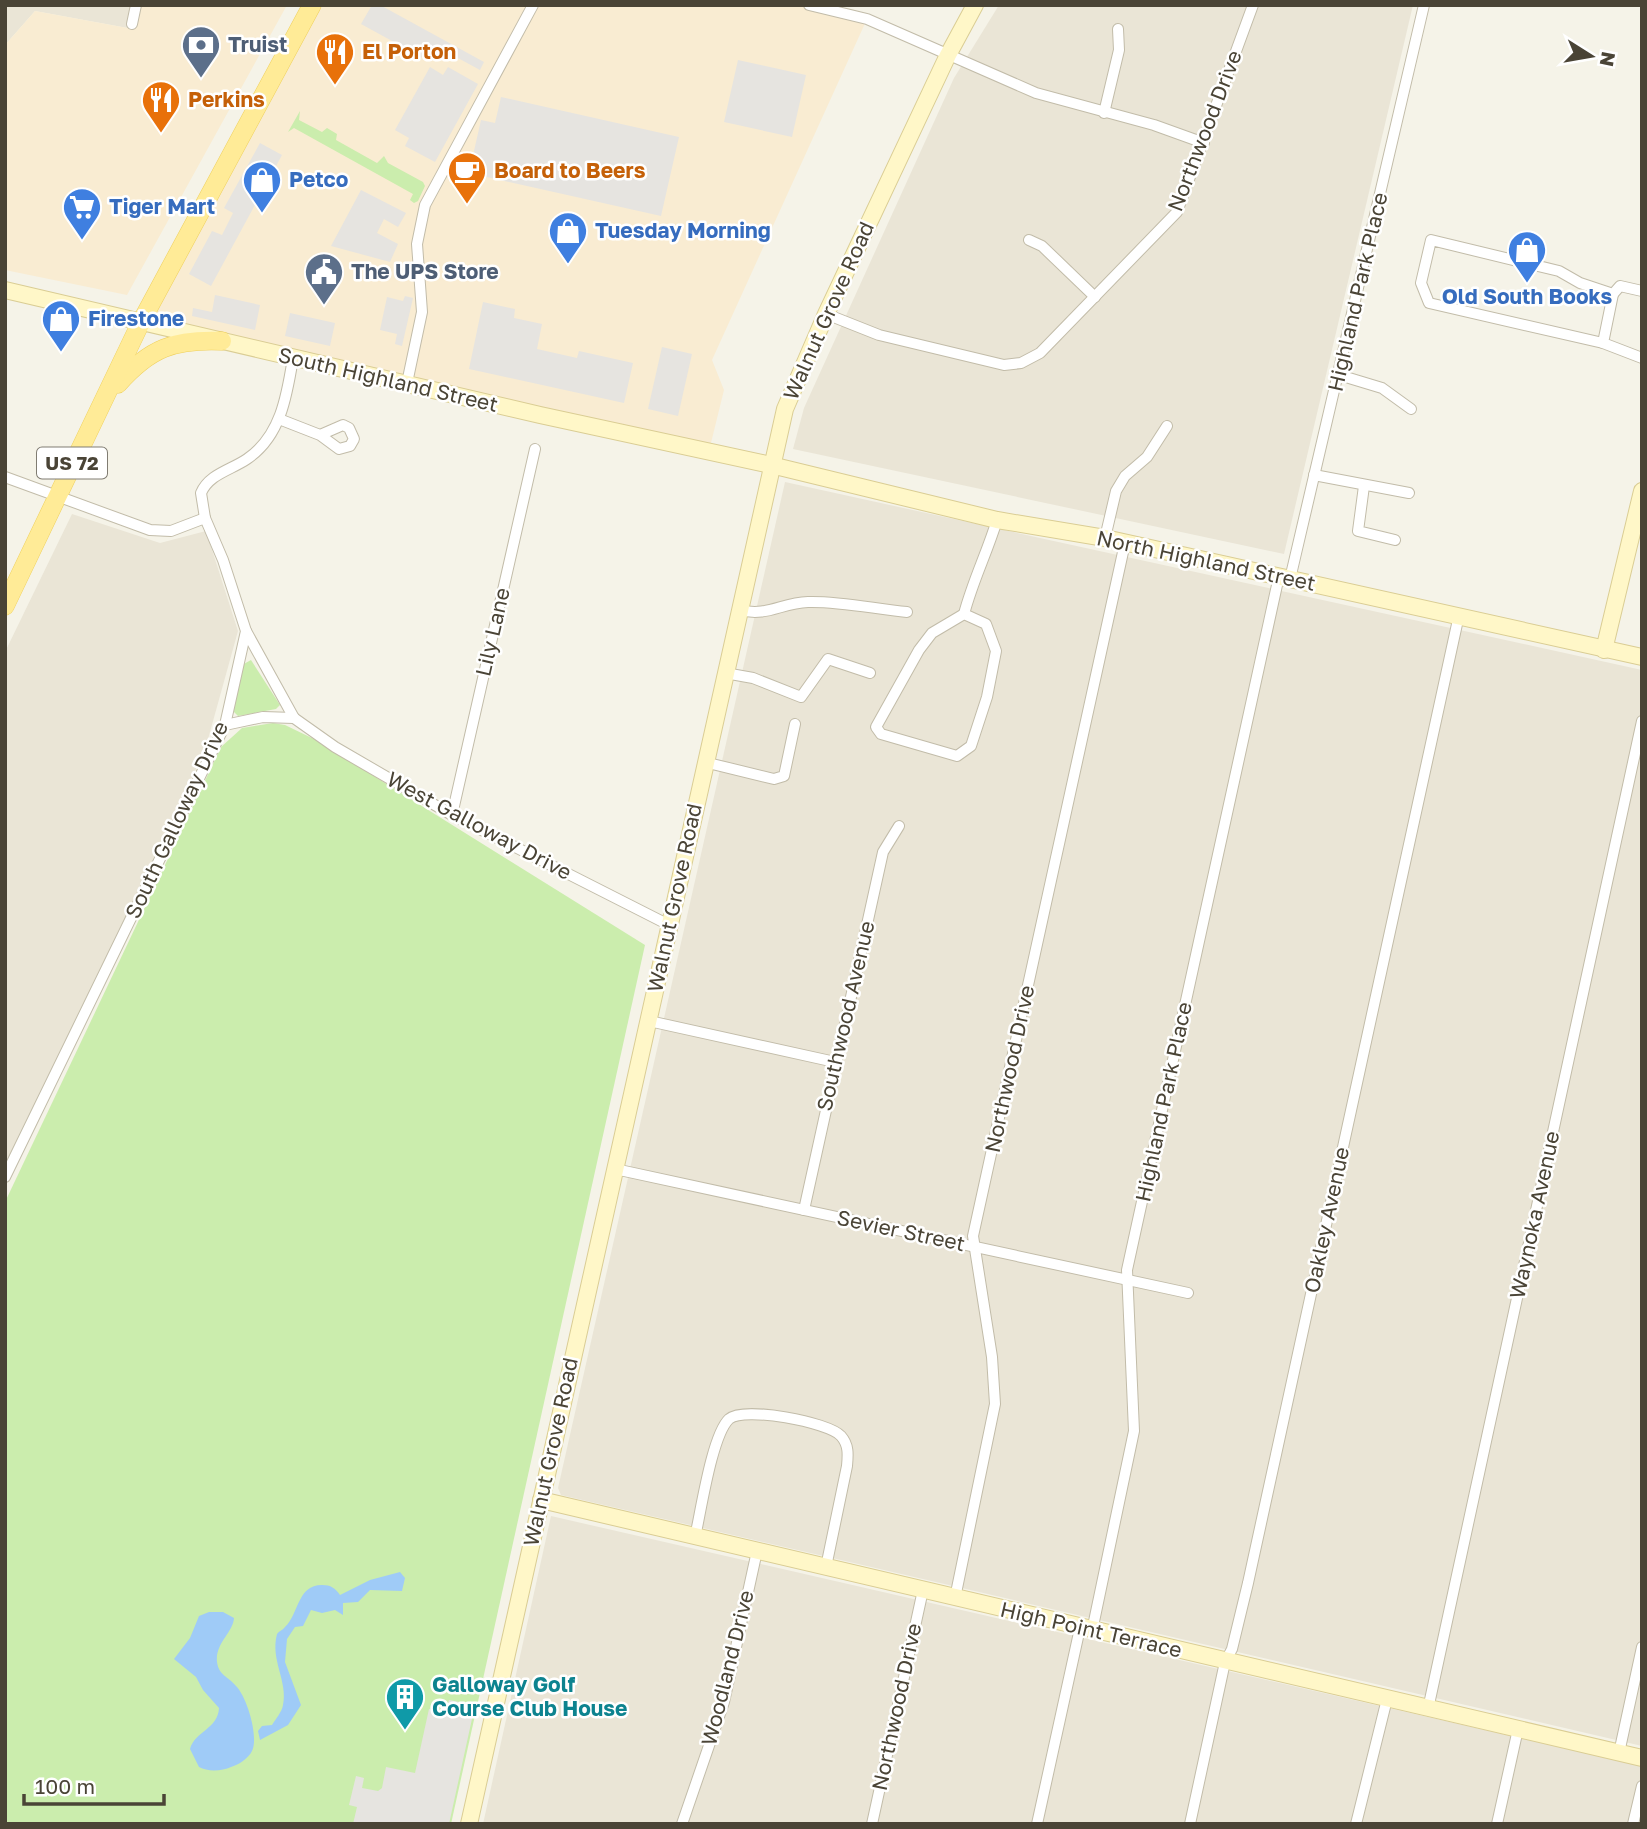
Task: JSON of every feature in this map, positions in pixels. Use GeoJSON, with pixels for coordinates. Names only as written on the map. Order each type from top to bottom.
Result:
{"type":"FeatureCollection","features":[{"type":"Feature","properties":{"kind":"main road","name":"US 72"},"geometry":{"type":"LineString","coordinates":[[5,606],[141,322],[312,5]]}},
{"type":"Feature","properties":{"kind":"main road","name":"Walnut Grove Road"},"geometry":{"type":"LineString","coordinates":[[469,1824],[649,1021],[704,762],[788,399],[948,55],[975,5]]}},
{"type":"Feature","properties":{"kind":"main road","name":"South Highland Street"},"geometry":{"type":"LineString","coordinates":[[5,290],[293,358],[771,465]]}},
{"type":"Feature","properties":{"kind":"main road"},"geometry":{"type":"LineString","coordinates":[[104,399],[150,353],[181,343],[222,341]]}},
{"type":"Feature","properties":{"kind":"main road","name":"North Highland Street"},"geometry":{"type":"LineString","coordinates":[[771,465],[997,520],[1105,538],[1642,657]]}},
{"type":"Feature","properties":{"kind":"main road"},"geometry":{"type":"LineString","coordinates":[[1604,650],[1642,491]]}},
{"type":"Feature","properties":{"kind":"main road","name":"High Point Terrace"},"geometry":{"type":"LineString","coordinates":[[541,1500],[1642,1758]]}},
{"type":"Feature","properties":{"kind":"street"},"geometry":{"type":"LineString","coordinates":[[132,24],[136,5]]}},
{"type":"Feature","properties":{"kind":"street"},"geometry":{"type":"LineString","coordinates":[[407,383],[422,312],[417,244],[425,205],[533,5]]}},
{"type":"Feature","properties":{"kind":"street"},"geometry":{"type":"LineString","coordinates":[[809,5],[867,19],[1036,93],[1154,125],[1204,143]]}},
{"type":"Feature","properties":{"kind":"street","name":"Northwood Drive"},"geometry":{"type":"LineString","coordinates":[[826,314],[879,335],[1004,365],[1021,363],[1040,353],[1177,212],[1253,5]]}},
{"type":"Feature","properties":{"kind":"street","name":"Highland Park Place"},"geometry":{"type":"LineString","coordinates":[[1037,1824],[1133,1440],[1134,1399],[1127,1280],[1285,578],[1339,375],[1424,5]]}},
{"type":"Feature","properties":{"kind":"street"},"geometry":{"type":"LineString","coordinates":[[1104,113],[1119,50],[1118,29]]}},
{"type":"Feature","properties":{"kind":"street"},"geometry":{"type":"LineString","coordinates":[[1029,240],[1042,246],[1095,297]]}},
{"type":"Feature","properties":{"kind":"street"},"geometry":{"type":"LineString","coordinates":[[1613,294],[1580,283],[1559,271],[1431,240],[1421,283],[1429,303],[1602,343],[1642,358]]}},
{"type":"Feature","properties":{"kind":"street"},"geometry":{"type":"LineString","coordinates":[[1602,343],[1613,294],[1620,286],[1642,291]]}},
{"type":"Feature","properties":{"kind":"street"},"geometry":{"type":"LineString","coordinates":[[246,631],[200,500],[205,484],[253,454],[279,419],[293,358]]}},
{"type":"Feature","properties":{"kind":"street"},"geometry":{"type":"LineString","coordinates":[[1339,375],[1382,388],[1411,409]]}},
{"type":"Feature","properties":{"kind":"street"},"geometry":{"type":"LineString","coordinates":[[279,419],[320,435]]}},
{"type":"Feature","properties":{"kind":"street"},"geometry":{"type":"LineString","coordinates":[[1105,538],[1116,491],[1125,477],[1147,457],[1167,426]]}},
{"type":"Feature","properties":{"kind":"street","name":"Lily Lane"},"geometry":{"type":"LineString","coordinates":[[452,815],[535,449]]}},
{"type":"Feature","properties":{"kind":"street"},"geometry":{"type":"LineString","coordinates":[[1314,475],[1409,493]]}},
{"type":"Feature","properties":{"kind":"street"},"geometry":{"type":"LineString","coordinates":[[5,477],[159,531],[180,529],[205,518]]}},
{"type":"Feature","properties":{"kind":"street"},"geometry":{"type":"LineString","coordinates":[[1364,486],[1358,531],[1395,540]]}},
{"type":"Feature","properties":{"kind":"street"},"geometry":{"type":"LineString","coordinates":[[964,614],[986,624],[996,651],[987,697],[971,746],[957,756],[881,734],[876,727],[919,650],[932,633],[964,614],[974,575],[990,544],[997,520]]}},
{"type":"Feature","properties":{"kind":"street","name":"Northwood Drive"},"geometry":{"type":"LineString","coordinates":[[955,1598],[995,1404],[992,1357],[973,1236],[1125,543]]}},
{"type":"Feature","properties":{"kind":"street"},"geometry":{"type":"LineString","coordinates":[[740,610],[757,615],[787,603],[812,602],[907,612]]}},
{"type":"Feature","properties":{"kind":"street","name":"Oakley Avenue"},"geometry":{"type":"LineString","coordinates":[[1190,1824],[1225,1662],[1232,1649],[1248,1583],[1459,615]]}},
{"type":"Feature","properties":{"kind":"street","name":"West Galloway Drive"},"geometry":{"type":"LineString","coordinates":[[246,631],[294,718],[335,747],[452,815],[669,925]]}},
{"type":"Feature","properties":{"kind":"street","name":"South Galloway Drive"},"geometry":{"type":"LineString","coordinates":[[5,1177],[225,725],[246,631]]}},
{"type":"Feature","properties":{"kind":"street"},"geometry":{"type":"LineString","coordinates":[[725,673],[753,678],[801,696],[828,659],[870,673]]}},
{"type":"Feature","properties":{"kind":"street"},"geometry":{"type":"LineString","coordinates":[[225,725],[263,717],[294,718]]}},
{"type":"Feature","properties":{"kind":"street","name":"Waynoka Avenue"},"geometry":{"type":"LineString","coordinates":[[1428,1709],[1642,721]]}},
{"type":"Feature","properties":{"kind":"street"},"geometry":{"type":"LineString","coordinates":[[704,762],[774,779],[784,776],[795,724]]}},
{"type":"Feature","properties":{"kind":"street","name":"Southwood Avenue"},"geometry":{"type":"LineString","coordinates":[[804,1210],[883,852],[899,826]]}},
{"type":"Feature","properties":{"kind":"street"},"geometry":{"type":"LineString","coordinates":[[649,1021],[835,1062]]}},
{"type":"Feature","properties":{"kind":"street","name":"Sevier Street"},"geometry":{"type":"LineString","coordinates":[[615,1169],[1188,1293]]}},
{"type":"Feature","properties":{"kind":"street"},"geometry":{"type":"LineString","coordinates":[[695,1537],[719,1434],[735,1415],[755,1413],[825,1427],[836,1432],[846,1443],[847,1466],[826,1567]]}},
{"type":"Feature","properties":{"kind":"street","name":"Woodland Drive"},"geometry":{"type":"LineString","coordinates":[[682,1824],[724,1702],[757,1550]]}},
{"type":"Feature","properties":{"kind":"street","name":"Northwood Drive"},"geometry":{"type":"LineString","coordinates":[[872,1824],[923,1590]]}},
{"type":"Feature","properties":{"kind":"street"},"geometry":{"type":"LineString","coordinates":[[1619,1753],[1642,1647]]}},
{"type":"Feature","properties":{"kind":"street"},"geometry":{"type":"LineString","coordinates":[[1356,1824],[1387,1699]]}},
{"type":"Feature","properties":{"kind":"street"},"geometry":{"type":"LineString","coordinates":[[1497,1824],[1518,1729]]}},
{"type":"Feature","properties":{"kind":"street"},"geometry":{"type":"LineString","coordinates":[[1633,1824],[1642,1786]]}},
{"type":"Feature","properties":{"kind":"shaded area"},"geometry":{"type":"Polygon","coordinates":[[[5,5],[139,5],[133,29],[35,11],[5,45],[5,5]]]}},
{"type":"Feature","properties":{"kind":"shaded area"},"geometry":{"type":"Polygon","coordinates":[[[139,5],[287,5],[127,295],[5,270],[5,45],[35,11],[133,29],[139,5]]]}},
{"type":"Feature","properties":{"kind":"shaded area"},"geometry":{"type":"Polygon","coordinates":[[[312,5],[809,5],[867,19],[712,360],[724,390],[709,451],[141,322],[312,5]]]}},
{"type":"Feature","properties":{"kind":"shaded area"},"geometry":{"type":"Polygon","coordinates":[[[372,5],[380,5],[484,62],[480,70],[434,45],[425,59],[361,24],[372,5]]]}},
{"type":"Feature","properties":{"kind":"shaded area"},"geometry":{"type":"Polygon","coordinates":[[[999,5],[1413,5],[1284,554],[793,449],[804,408],[954,78],[999,5]]]}},
{"type":"Feature","properties":{"kind":"shaded area"},"geometry":{"type":"Polygon","coordinates":[[[738,60],[806,75],[792,137],[724,122],[738,60]]]}},
{"type":"Feature","properties":{"kind":"shaded area"},"geometry":{"type":"Polygon","coordinates":[[[430,67],[443,75],[448,67],[478,84],[435,162],[405,146],[409,138],[395,130],[430,67]]]}},
{"type":"Feature","properties":{"kind":"shaded area"},"geometry":{"type":"Polygon","coordinates":[[[501,97],[679,137],[661,216],[469,173],[481,120],[495,123],[501,97]]]}},
{"type":"Feature","properties":{"kind":"shaded area"},"geometry":{"type":"Polygon","coordinates":[[[260,143],[282,155],[211,286],[189,274],[212,231],[222,235],[233,213],[224,208],[260,143]]]}},
{"type":"Feature","properties":{"kind":"shaded area"},"geometry":{"type":"Polygon","coordinates":[[[361,190],[406,213],[398,227],[384,219],[377,233],[398,244],[390,262],[331,246],[361,190]]]}},
{"type":"Feature","properties":{"kind":"shaded area"},"geometry":{"type":"Polygon","coordinates":[[[215,295],[260,305],[255,330],[192,316],[193,308],[212,312],[215,295]]]}},
{"type":"Feature","properties":{"kind":"shaded area"},"geometry":{"type":"Polygon","coordinates":[[[405,296],[413,298],[402,346],[395,344],[397,334],[380,330],[387,297],[403,301],[405,296]]]}},
{"type":"Feature","properties":{"kind":"shaded area"},"geometry":{"type":"Polygon","coordinates":[[[483,302],[515,309],[514,318],[542,324],[537,349],[577,358],[579,351],[633,363],[624,403],[469,369],[483,302]]]}},
{"type":"Feature","properties":{"kind":"shaded area"},"geometry":{"type":"Polygon","coordinates":[[[290,313],[335,323],[330,346],[285,336],[290,313]]]}},
{"type":"Feature","properties":{"kind":"shaded area"},"geometry":{"type":"Polygon","coordinates":[[[662,347],[692,354],[678,416],[648,409],[662,347]]]}},
{"type":"Feature","properties":{"kind":"shaded area"},"geometry":{"type":"Polygon","coordinates":[[[785,482],[1642,670],[1642,1746],[561,1495],[558,1488],[785,482]]]}},
{"type":"Feature","properties":{"kind":"shaded area"},"geometry":{"type":"Polygon","coordinates":[[[72,514],[160,543],[206,531],[238,631],[205,750],[5,1169],[5,652],[72,514]]]}},
{"type":"Feature","properties":{"kind":"shaded area"},"geometry":{"type":"Polygon","coordinates":[[[551,1516],[1642,1766],[1642,1824],[483,1824],[551,1516]]]}},
{"type":"Feature","properties":{"kind":"shaded area"},"geometry":{"type":"Polygon","coordinates":[[[449,1700],[475,1705],[449,1824],[353,1824],[357,1807],[349,1805],[356,1776],[364,1778],[362,1788],[378,1791],[382,1788],[386,1767],[415,1773],[429,1709],[445,1713],[449,1700]]]}},
{"type":"Feature","properties":{"kind":"green space"},"geometry":{"type":"Polygon","coordinates":[[[300,111],[299,120],[322,132],[327,128],[337,134],[336,140],[377,163],[384,156],[388,163],[423,182],[425,186],[418,201],[414,203],[410,200],[413,194],[294,128],[288,132],[300,111]]]}},
{"type":"Feature","properties":{"kind":"green space"},"geometry":{"type":"Polygon","coordinates":[[[251,660],[280,705],[276,709],[238,716],[233,711],[242,665],[251,660]]]}},
{"type":"Feature","properties":{"kind":"green space"},"geometry":{"type":"Polygon","coordinates":[[[273,723],[285,725],[316,740],[645,945],[451,1824],[5,1824],[5,1202],[221,747],[242,728],[273,723]]]}},
{"type":"Feature","properties":{"kind":"water"},"geometry":{"type":"Polygon","coordinates":[[[400,1572],[405,1578],[402,1591],[370,1590],[358,1602],[343,1603],[343,1615],[335,1610],[322,1613],[311,1610],[303,1626],[295,1627],[287,1639],[285,1662],[301,1705],[288,1725],[260,1740],[258,1731],[262,1726],[272,1725],[283,1705],[283,1687],[275,1644],[277,1634],[290,1621],[303,1595],[314,1586],[322,1585],[332,1587],[340,1595],[370,1580],[400,1572]]]}},
{"type":"Feature","properties":{"kind":"water"},"geometry":{"type":"Polygon","coordinates":[[[209,1612],[223,1612],[234,1618],[219,1649],[217,1662],[222,1673],[236,1686],[244,1699],[254,1736],[252,1751],[245,1759],[234,1766],[215,1770],[199,1767],[190,1749],[196,1738],[215,1721],[219,1708],[203,1690],[196,1677],[174,1659],[190,1638],[199,1616],[209,1612]]]}},
{"type":"Feature","properties":{"kind":"place","name":"Truist"},"geometry":{"type":"Point","coordinates":[201,79]}},
{"type":"Feature","properties":{"kind":"place","name":"El Porton"},"geometry":{"type":"Point","coordinates":[335,86]}},
{"type":"Feature","properties":{"kind":"place","name":"Perkins"},"geometry":{"type":"Point","coordinates":[161,134]}},
{"type":"Feature","properties":{"kind":"place","name":"Board to Beers"},"geometry":{"type":"Point","coordinates":[467,205]}},
{"type":"Feature","properties":{"kind":"place","name":"Petco"},"geometry":{"type":"Point","coordinates":[262,214]}},
{"type":"Feature","properties":{"kind":"place","name":"Tiger Mart"},"geometry":{"type":"Point","coordinates":[82,241]}},
{"type":"Feature","properties":{"kind":"place","name":"Tuesday Morning"},"geometry":{"type":"Point","coordinates":[568,265]}},
{"type":"Feature","properties":{"kind":"place","name":"Old South Books"},"geometry":{"type":"Point","coordinates":[1527,284]}},
{"type":"Feature","properties":{"kind":"place","name":"The UPS Store"},"geometry":{"type":"Point","coordinates":[324,306]}},
{"type":"Feature","properties":{"kind":"place","name":"Firestone"},"geometry":{"type":"Point","coordinates":[61,353]}},
{"type":"Feature","properties":{"kind":"place","name":"Galloway Golf Course Club House"},"geometry":{"type":"Point","coordinates":[405,1731]}}]}
